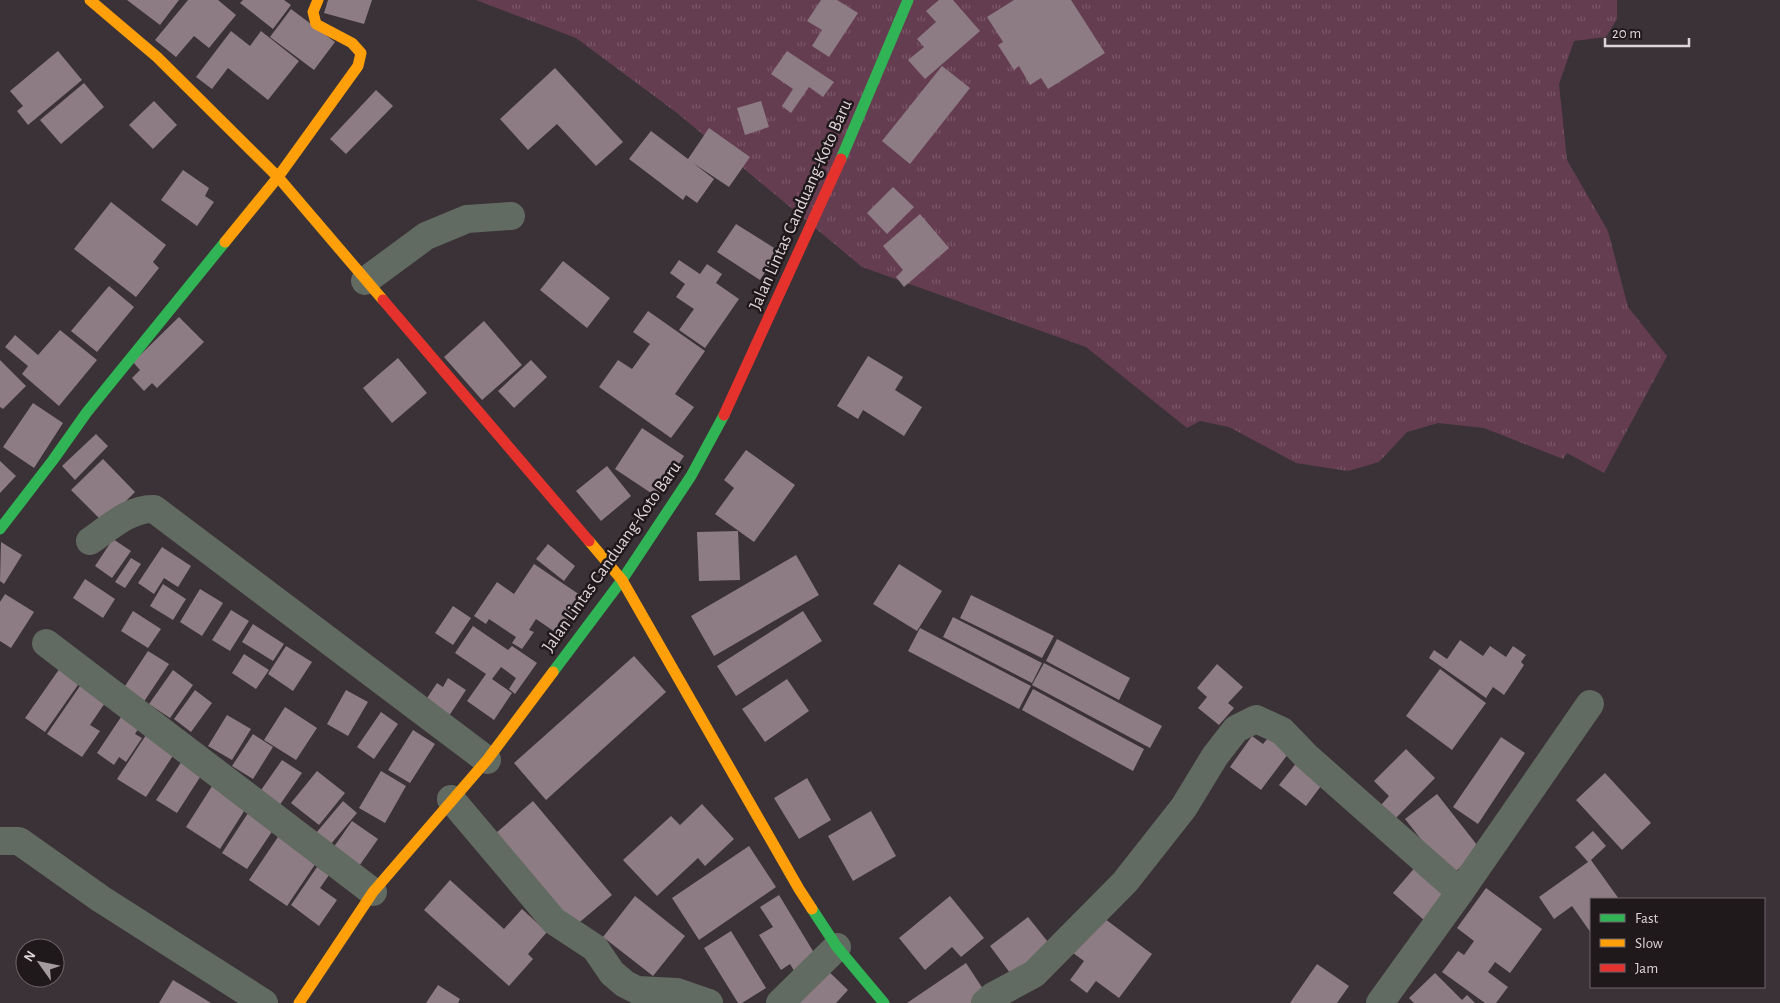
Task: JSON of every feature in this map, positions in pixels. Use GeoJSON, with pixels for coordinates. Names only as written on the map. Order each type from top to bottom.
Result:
{"type":"FeatureCollection","features":[{"type":"Feature","properties":{"kind":"street"},"geometry":{"type":"LineString","coordinates":[[90,0],[157,57],[278,177],[622,580],[799,888],[837,947],[884,1003]]}},
{"type":"Feature","properties":{"kind":"street"},"geometry":{"type":"LineString","coordinates":[[0,530],[87,412],[278,177],[358,66],[361,53],[352,44],[316,24],[313,12],[318,0]]}},
{"type":"Feature","properties":{"kind":"street","name":"Jalan Lintas Canduang-Koto Baru"},"geometry":{"type":"LineString","coordinates":[[299,1003],[373,892],[487,760],[622,580],[691,476],[731,402],[842,158],[908,0]]}},
{"type":"Feature","properties":{"kind":"street"},"geometry":{"type":"LineString","coordinates":[[365,281],[426,236],[467,220],[511,216]]}},
{"type":"Feature","properties":{"kind":"street"},"geometry":{"type":"LineString","coordinates":[[90,541],[133,513],[143,508],[154,509],[487,760]]}},
{"type":"Feature","properties":{"kind":"street"},"geometry":{"type":"LineString","coordinates":[[46,643],[373,892]]}},
{"type":"Feature","properties":{"kind":"street"},"geometry":{"type":"LineString","coordinates":[[1380,1003],[1460,892],[1590,704]]}},
{"type":"Feature","properties":{"kind":"street"},"geometry":{"type":"LineString","coordinates":[[985,1003],[993,996],[1034,974],[1126,882],[1184,807],[1215,756],[1236,729],[1256,719],[1282,731],[1306,756],[1460,892]]}},
{"type":"Feature","properties":{"kind":"street"},"geometry":{"type":"LineString","coordinates":[[452,799],[554,921],[594,948],[612,973],[625,984],[638,990],[678,992],[709,1003]]}},
{"type":"Feature","properties":{"kind":"street"},"geometry":{"type":"LineString","coordinates":[[0,841],[19,841],[101,899],[264,1003]]}},
{"type":"Feature","properties":{"kind":"street"},"geometry":{"type":"LineString","coordinates":[[780,1003],[837,947]]}},
{"type":"Feature","properties":{"kind":"green space"},"geometry":{"type":"Polygon","coordinates":[[[476,0],[1617,0],[1617,19],[1606,37],[1574,41],[1559,84],[1567,160],[1608,231],[1628,307],[1667,356],[1604,473],[1567,453],[1563,459],[1484,428],[1438,423],[1407,432],[1379,462],[1348,471],[1296,463],[1229,427],[1200,421],[1187,428],[1086,347],[862,267],[677,113],[576,38],[476,0]]]}},
{"type":"Feature","properties":{"kind":"building"},"geometry":{"type":"Polygon","coordinates":[[[127,0],[179,0],[160,25],[127,0]]]}},
{"type":"Feature","properties":{"kind":"building"},"geometry":{"type":"Polygon","coordinates":[[[188,0],[218,0],[236,15],[209,48],[194,36],[176,57],[155,40],[188,0]]]}},
{"type":"Feature","properties":{"kind":"building"},"geometry":{"type":"Polygon","coordinates":[[[243,0],[284,0],[291,5],[273,29],[240,3],[243,0]]]}},
{"type":"Feature","properties":{"kind":"building"},"geometry":{"type":"Polygon","coordinates":[[[328,0],[372,0],[364,24],[324,13],[328,0]]]}},
{"type":"Feature","properties":{"kind":"building"},"geometry":{"type":"Polygon","coordinates":[[[821,0],[837,0],[858,13],[829,57],[812,46],[822,30],[807,21],[821,0]]]}},
{"type":"Feature","properties":{"kind":"building"},"geometry":{"type":"Polygon","coordinates":[[[939,0],[953,0],[980,31],[925,79],[908,60],[924,47],[917,39],[936,22],[926,11],[939,0]]]}},
{"type":"Feature","properties":{"kind":"building"},"geometry":{"type":"Polygon","coordinates":[[[1014,0],[1071,0],[1105,53],[1048,89],[1041,78],[1030,85],[1019,66],[1014,70],[998,45],[1003,42],[987,17],[1014,0]]]}},
{"type":"Feature","properties":{"kind":"building"},"geometry":{"type":"Polygon","coordinates":[[[291,9],[335,42],[314,70],[270,37],[291,9]]]}},
{"type":"Feature","properties":{"kind":"building"},"geometry":{"type":"Polygon","coordinates":[[[231,31],[250,46],[261,31],[299,61],[268,100],[228,68],[212,89],[196,77],[231,31]]]}},
{"type":"Feature","properties":{"kind":"building"},"geometry":{"type":"Polygon","coordinates":[[[58,51],[82,80],[28,125],[17,111],[23,106],[10,91],[58,51]]]}},
{"type":"Feature","properties":{"kind":"building"},"geometry":{"type":"Polygon","coordinates":[[[787,51],[834,82],[823,97],[809,87],[791,113],[782,106],[793,89],[771,74],[787,51]]]}},
{"type":"Feature","properties":{"kind":"building"},"geometry":{"type":"Polygon","coordinates":[[[942,66],[970,88],[910,164],[882,141],[942,66]]]}},
{"type":"Feature","properties":{"kind":"building"},"geometry":{"type":"Polygon","coordinates":[[[555,68],[623,142],[596,166],[557,124],[528,150],[500,119],[555,68]]]}},
{"type":"Feature","properties":{"kind":"building"},"geometry":{"type":"Polygon","coordinates":[[[84,83],[104,107],[61,144],[40,120],[84,83]]]}},
{"type":"Feature","properties":{"kind":"building"},"geometry":{"type":"Polygon","coordinates":[[[376,90],[393,106],[346,154],[330,139],[376,90]]]}},
{"type":"Feature","properties":{"kind":"building"},"geometry":{"type":"Polygon","coordinates":[[[154,101],[177,125],[153,149],[129,125],[154,101]]]}},
{"type":"Feature","properties":{"kind":"building"},"geometry":{"type":"Polygon","coordinates":[[[761,101],[769,127],[745,135],[737,108],[761,101]]]}},
{"type":"Feature","properties":{"kind":"building"},"geometry":{"type":"Polygon","coordinates":[[[709,128],[750,157],[729,187],[693,163],[714,179],[697,203],[686,195],[683,200],[629,159],[651,131],[688,159],[709,128]]]}},
{"type":"Feature","properties":{"kind":"building"},"geometry":{"type":"Polygon","coordinates":[[[183,170],[209,188],[205,196],[214,202],[197,226],[161,200],[183,170]]]}},
{"type":"Feature","properties":{"kind":"building"},"geometry":{"type":"Polygon","coordinates":[[[893,187],[914,207],[887,234],[867,213],[893,187]]]}},
{"type":"Feature","properties":{"kind":"building"},"geometry":{"type":"Polygon","coordinates":[[[111,202],[166,245],[153,262],[159,268],[136,297],[74,249],[111,202]]]}},
{"type":"Feature","properties":{"kind":"building"},"geometry":{"type":"Polygon","coordinates":[[[920,214],[949,248],[904,287],[896,277],[903,270],[883,246],[920,214]]]}},
{"type":"Feature","properties":{"kind":"building"},"geometry":{"type":"Polygon","coordinates":[[[736,224],[779,251],[760,280],[717,252],[736,224]]]}},
{"type":"Feature","properties":{"kind":"building"},"geometry":{"type":"Polygon","coordinates":[[[679,260],[700,274],[707,264],[722,274],[716,283],[739,299],[705,348],[679,330],[694,309],[676,297],[685,284],[670,273],[679,260]]]}},
{"type":"Feature","properties":{"kind":"building"},"geometry":{"type":"Polygon","coordinates":[[[563,261],[610,298],[587,328],[540,290],[563,261]]]}},
{"type":"Feature","properties":{"kind":"building"},"geometry":{"type":"Polygon","coordinates":[[[109,286],[134,307],[97,352],[71,331],[109,286]]]}},
{"type":"Feature","properties":{"kind":"building"},"geometry":{"type":"Polygon","coordinates":[[[648,311],[705,351],[675,394],[694,407],[671,438],[599,387],[618,360],[632,369],[650,344],[633,332],[648,311]]]}},
{"type":"Feature","properties":{"kind":"building"},"geometry":{"type":"Polygon","coordinates":[[[179,317],[204,342],[157,388],[152,383],[144,391],[132,378],[140,370],[133,362],[179,317]]]}},
{"type":"Feature","properties":{"kind":"building"},"geometry":{"type":"Polygon","coordinates":[[[484,321],[522,365],[482,400],[444,357],[484,321]]]}},
{"type":"Feature","properties":{"kind":"building"},"geometry":{"type":"Polygon","coordinates":[[[60,330],[97,360],[59,406],[22,374],[28,366],[5,347],[15,335],[38,355],[60,330]]]}},
{"type":"Feature","properties":{"kind":"building"},"geometry":{"type":"Polygon","coordinates":[[[868,356],[903,377],[895,390],[922,407],[904,436],[863,410],[858,419],[837,406],[868,356]]]}},
{"type":"Feature","properties":{"kind":"building"},"geometry":{"type":"Polygon","coordinates":[[[398,358],[427,393],[392,423],[363,388],[398,358]]]}},
{"type":"Feature","properties":{"kind":"building"},"geometry":{"type":"Polygon","coordinates":[[[0,360],[26,386],[3,409],[0,407],[0,360]]]}},
{"type":"Feature","properties":{"kind":"building"},"geometry":{"type":"Polygon","coordinates":[[[531,360],[547,377],[514,408],[498,391],[531,360]]]}},
{"type":"Feature","properties":{"kind":"building"},"geometry":{"type":"Polygon","coordinates":[[[33,403],[63,423],[34,468],[3,447],[33,403]]]}},
{"type":"Feature","properties":{"kind":"building"},"geometry":{"type":"Polygon","coordinates":[[[642,428],[684,456],[657,497],[615,469],[642,428]]]}},
{"type":"Feature","properties":{"kind":"building"},"geometry":{"type":"Polygon","coordinates":[[[96,434],[108,446],[75,480],[62,466],[96,434]]]}},
{"type":"Feature","properties":{"kind":"building"},"geometry":{"type":"Polygon","coordinates":[[[746,450],[795,485],[754,542],[715,514],[734,488],[724,480],[746,450]]]}},
{"type":"Feature","properties":{"kind":"building"},"geometry":{"type":"Polygon","coordinates":[[[103,459],[135,492],[104,523],[71,490],[103,459]]]}},
{"type":"Feature","properties":{"kind":"building"},"geometry":{"type":"Polygon","coordinates":[[[0,461],[16,476],[0,493],[0,461]]]}},
{"type":"Feature","properties":{"kind":"building"},"geometry":{"type":"Polygon","coordinates":[[[607,466],[631,496],[601,521],[576,491],[607,466]]]}},
{"type":"Feature","properties":{"kind":"building"},"geometry":{"type":"Polygon","coordinates":[[[738,531],[740,580],[699,581],[697,532],[738,531]]]}},
{"type":"Feature","properties":{"kind":"building"},"geometry":{"type":"Polygon","coordinates":[[[113,539],[131,551],[112,578],[95,566],[113,539]]]}},
{"type":"Feature","properties":{"kind":"building"},"geometry":{"type":"Polygon","coordinates":[[[1,542],[22,555],[4,584],[0,581],[1,542]]]}},
{"type":"Feature","properties":{"kind":"building"},"geometry":{"type":"Polygon","coordinates":[[[548,544],[575,566],[564,581],[536,559],[548,544]]]}},
{"type":"Feature","properties":{"kind":"building"},"geometry":{"type":"Polygon","coordinates":[[[162,547],[191,566],[178,587],[164,578],[154,594],[138,583],[162,547]]]}},
{"type":"Feature","properties":{"kind":"building"},"geometry":{"type":"Polygon","coordinates":[[[796,555],[819,595],[714,656],[691,616],[796,555]]]}},
{"type":"Feature","properties":{"kind":"building"},"geometry":{"type":"Polygon","coordinates":[[[131,558],[141,564],[125,588],[115,582],[131,558]]]}},
{"type":"Feature","properties":{"kind":"building"},"geometry":{"type":"Polygon","coordinates":[[[534,564],[583,597],[558,634],[536,619],[529,630],[534,632],[522,649],[512,643],[516,637],[489,619],[486,624],[474,616],[497,582],[514,594],[534,564]]]}},
{"type":"Feature","properties":{"kind":"building"},"geometry":{"type":"Polygon","coordinates":[[[899,564],[942,591],[917,631],[873,604],[899,564]]]}},
{"type":"Feature","properties":{"kind":"building"},"geometry":{"type":"Polygon","coordinates":[[[85,579],[115,599],[103,618],[73,598],[85,579]]]}},
{"type":"Feature","properties":{"kind":"building"},"geometry":{"type":"Polygon","coordinates":[[[163,584],[186,599],[173,620],[150,606],[163,584]]]}},
{"type":"Feature","properties":{"kind":"building"},"geometry":{"type":"Polygon","coordinates":[[[200,589],[223,603],[202,636],[180,622],[200,589]]]}},
{"type":"Feature","properties":{"kind":"building"},"geometry":{"type":"Polygon","coordinates":[[[5,594],[34,612],[11,648],[0,641],[0,602],[5,594]]]}},
{"type":"Feature","properties":{"kind":"building"},"geometry":{"type":"Polygon","coordinates":[[[971,595],[1054,636],[1042,658],[960,618],[971,595]]]}},
{"type":"Feature","properties":{"kind":"building"},"geometry":{"type":"Polygon","coordinates":[[[453,606],[471,618],[453,645],[435,633],[453,606]]]}},
{"type":"Feature","properties":{"kind":"building"},"geometry":{"type":"Polygon","coordinates":[[[231,610],[249,621],[230,651],[212,640],[231,610]]]}},
{"type":"Feature","properties":{"kind":"building"},"geometry":{"type":"Polygon","coordinates":[[[133,611],[161,629],[148,648],[121,631],[133,611]]]}},
{"type":"Feature","properties":{"kind":"building"},"geometry":{"type":"Polygon","coordinates":[[[803,611],[822,641],[736,696],[717,666],[803,611]]]}},
{"type":"Feature","properties":{"kind":"building"},"geometry":{"type":"Polygon","coordinates":[[[953,617],[1042,663],[1032,683],[943,637],[953,617]]]}},
{"type":"Feature","properties":{"kind":"building"},"geometry":{"type":"Polygon","coordinates":[[[253,624],[284,644],[273,661],[242,642],[253,624]]]}},
{"type":"Feature","properties":{"kind":"building"},"geometry":{"type":"Polygon","coordinates":[[[473,626],[508,650],[512,646],[537,663],[515,694],[509,689],[516,678],[501,667],[492,679],[512,693],[494,720],[467,701],[486,674],[455,653],[473,626]]]}},
{"type":"Feature","properties":{"kind":"building"},"geometry":{"type":"Polygon","coordinates":[[[920,628],[1031,686],[1019,709],[908,651],[920,628]]]}},
{"type":"Feature","properties":{"kind":"building"},"geometry":{"type":"Polygon","coordinates":[[[1057,639],[1130,678],[1119,700],[1046,661],[1057,639]]]}},
{"type":"Feature","properties":{"kind":"building"},"geometry":{"type":"Polygon","coordinates":[[[1460,640],[1483,656],[1490,646],[1506,657],[1513,646],[1526,655],[1521,662],[1524,665],[1504,695],[1493,687],[1486,698],[1429,658],[1434,650],[1447,659],[1460,640]]]}},
{"type":"Feature","properties":{"kind":"building"},"geometry":{"type":"Polygon","coordinates":[[[286,646],[312,662],[293,691],[268,674],[286,646]]]}},
{"type":"Feature","properties":{"kind":"building"},"geometry":{"type":"Polygon","coordinates":[[[148,651],[169,664],[143,703],[123,689],[148,651]]]}},
{"type":"Feature","properties":{"kind":"building"},"geometry":{"type":"Polygon","coordinates":[[[244,654],[269,670],[256,689],[232,673],[244,654]]]}},
{"type":"Feature","properties":{"kind":"building"},"geometry":{"type":"Polygon","coordinates":[[[634,656],[666,692],[546,800],[514,763],[634,656]]]}},
{"type":"Feature","properties":{"kind":"building"},"geometry":{"type":"Polygon","coordinates":[[[1044,663],[1162,726],[1150,748],[1032,685],[1044,663]]]}},
{"type":"Feature","properties":{"kind":"building"},"geometry":{"type":"Polygon","coordinates":[[[1217,664],[1243,687],[1228,703],[1234,708],[1219,725],[1198,708],[1207,697],[1197,688],[1217,664]]]}},
{"type":"Feature","properties":{"kind":"building"},"geometry":{"type":"Polygon","coordinates":[[[60,668],[80,682],[45,732],[25,718],[60,668]]]}},
{"type":"Feature","properties":{"kind":"building"},"geometry":{"type":"Polygon","coordinates":[[[1440,669],[1486,703],[1452,750],[1406,716],[1440,669]]]}},
{"type":"Feature","properties":{"kind":"building"},"geometry":{"type":"Polygon","coordinates":[[[173,670],[193,685],[170,718],[149,704],[173,670]]]}},
{"type":"Feature","properties":{"kind":"building"},"geometry":{"type":"Polygon","coordinates":[[[448,678],[466,690],[445,722],[421,707],[437,683],[443,687],[448,678]]]}},
{"type":"Feature","properties":{"kind":"building"},"geometry":{"type":"Polygon","coordinates":[[[787,679],[809,711],[765,742],[742,709],[787,679]]]}},
{"type":"Feature","properties":{"kind":"building"},"geometry":{"type":"Polygon","coordinates":[[[82,683],[107,700],[90,725],[100,731],[82,757],[47,734],[82,683]]]}},
{"type":"Feature","properties":{"kind":"building"},"geometry":{"type":"Polygon","coordinates":[[[1033,689],[1144,749],[1133,771],[1022,710],[1033,689]]]}},
{"type":"Feature","properties":{"kind":"building"},"geometry":{"type":"Polygon","coordinates":[[[195,690],[212,703],[191,732],[174,719],[195,690]]]}},
{"type":"Feature","properties":{"kind":"building"},"geometry":{"type":"Polygon","coordinates":[[[346,690],[368,702],[348,736],[327,724],[346,690]]]}},
{"type":"Feature","properties":{"kind":"building"},"geometry":{"type":"Polygon","coordinates":[[[285,707],[317,728],[296,760],[264,740],[285,707]]]}},
{"type":"Feature","properties":{"kind":"building"},"geometry":{"type":"Polygon","coordinates":[[[381,712],[398,724],[374,759],[357,747],[381,712]]]}},
{"type":"Feature","properties":{"kind":"building"},"geometry":{"type":"Polygon","coordinates":[[[123,714],[140,726],[135,734],[142,738],[126,762],[119,757],[114,765],[97,753],[123,714]]]}},
{"type":"Feature","properties":{"kind":"building"},"geometry":{"type":"Polygon","coordinates":[[[227,715],[251,729],[232,760],[208,746],[227,715]]]}},
{"type":"Feature","properties":{"kind":"building"},"geometry":{"type":"Polygon","coordinates":[[[413,730],[435,744],[410,783],[388,770],[413,730]]]}},
{"type":"Feature","properties":{"kind":"building"},"geometry":{"type":"Polygon","coordinates":[[[148,732],[176,751],[146,797],[117,779],[148,732]]]}},
{"type":"Feature","properties":{"kind":"building"},"geometry":{"type":"Polygon","coordinates":[[[1272,733],[1288,754],[1261,790],[1230,767],[1252,736],[1263,744],[1272,733]]]}},
{"type":"Feature","properties":{"kind":"building"},"geometry":{"type":"Polygon","coordinates":[[[253,734],[273,747],[253,779],[232,766],[253,734]]]}},
{"type":"Feature","properties":{"kind":"building"},"geometry":{"type":"Polygon","coordinates":[[[1501,737],[1525,753],[1478,824],[1453,807],[1501,737]]]}},
{"type":"Feature","properties":{"kind":"building"},"geometry":{"type":"Polygon","coordinates":[[[1406,749],[1435,778],[1395,819],[1381,805],[1389,796],[1374,781],[1406,749]]]}},
{"type":"Feature","properties":{"kind":"building"},"geometry":{"type":"Polygon","coordinates":[[[1301,757],[1321,786],[1306,806],[1279,785],[1301,757]]]}},
{"type":"Feature","properties":{"kind":"building"},"geometry":{"type":"Polygon","coordinates":[[[184,758],[204,771],[177,813],[156,800],[184,758]]]}},
{"type":"Feature","properties":{"kind":"building"},"geometry":{"type":"Polygon","coordinates":[[[282,760],[302,773],[279,806],[259,793],[282,760]]]}},
{"type":"Feature","properties":{"kind":"building"},"geometry":{"type":"Polygon","coordinates":[[[317,771],[345,793],[319,825],[291,803],[317,771]]]}},
{"type":"Feature","properties":{"kind":"building"},"geometry":{"type":"Polygon","coordinates":[[[381,771],[406,786],[385,823],[359,808],[381,771]]]}},
{"type":"Feature","properties":{"kind":"building"},"geometry":{"type":"Polygon","coordinates":[[[1605,773],[1651,823],[1622,850],[1576,800],[1605,773]]]}},
{"type":"Feature","properties":{"kind":"building"},"geometry":{"type":"Polygon","coordinates":[[[807,778],[831,820],[799,839],[774,798],[807,778]]]}},
{"type":"Feature","properties":{"kind":"building"},"geometry":{"type":"Polygon","coordinates":[[[214,783],[248,805],[220,849],[186,827],[214,783]]]}},
{"type":"Feature","properties":{"kind":"building"},"geometry":{"type":"Polygon","coordinates":[[[1437,794],[1481,850],[1450,876],[1405,819],[1437,794]]]}},
{"type":"Feature","properties":{"kind":"building"},"geometry":{"type":"Polygon","coordinates":[[[343,801],[357,813],[330,845],[316,833],[343,801]]]}},
{"type":"Feature","properties":{"kind":"building"},"geometry":{"type":"Polygon","coordinates":[[[533,801],[612,895],[575,926],[496,833],[533,801]]]}},
{"type":"Feature","properties":{"kind":"building"},"geometry":{"type":"Polygon","coordinates":[[[702,804],[734,839],[705,866],[698,858],[657,896],[623,860],[671,816],[680,825],[702,804]]]}},
{"type":"Feature","properties":{"kind":"building"},"geometry":{"type":"Polygon","coordinates":[[[252,807],[277,824],[247,869],[222,853],[252,807]]]}},
{"type":"Feature","properties":{"kind":"building"},"geometry":{"type":"Polygon","coordinates":[[[871,811],[896,856],[853,881],[828,836],[871,811]]]}},
{"type":"Feature","properties":{"kind":"building"},"geometry":{"type":"Polygon","coordinates":[[[352,821],[378,839],[357,869],[331,851],[352,821]]]}},
{"type":"Feature","properties":{"kind":"building"},"geometry":{"type":"Polygon","coordinates":[[[1593,831],[1606,846],[1591,860],[1618,898],[1590,898],[1590,932],[1572,906],[1554,919],[1539,897],[1588,862],[1575,847],[1593,831]]]}},
{"type":"Feature","properties":{"kind":"building"},"geometry":{"type":"Polygon","coordinates":[[[280,834],[318,860],[287,906],[249,880],[280,834]]]}},
{"type":"Feature","properties":{"kind":"building"},"geometry":{"type":"Polygon","coordinates":[[[749,846],[776,887],[699,940],[672,898],[749,846]]]}},
{"type":"Feature","properties":{"kind":"building"},"geometry":{"type":"Polygon","coordinates":[[[1417,865],[1449,893],[1425,921],[1393,893],[1417,865]]]}},
{"type":"Feature","properties":{"kind":"building"},"geometry":{"type":"Polygon","coordinates":[[[317,867],[329,875],[320,888],[337,900],[319,926],[291,905],[317,867]]]}},
{"type":"Feature","properties":{"kind":"building"},"geometry":{"type":"Polygon","coordinates":[[[450,880],[504,929],[522,909],[547,932],[528,954],[533,959],[509,986],[424,910],[450,880]]]}},
{"type":"Feature","properties":{"kind":"building"},"geometry":{"type":"Polygon","coordinates":[[[1486,888],[1542,929],[1510,973],[1495,962],[1488,972],[1508,987],[1496,1003],[1485,1003],[1442,972],[1458,951],[1464,955],[1474,941],[1457,928],[1486,888]]]}},
{"type":"Feature","properties":{"kind":"building"},"geometry":{"type":"Polygon","coordinates":[[[779,895],[819,961],[796,974],[790,964],[781,970],[759,935],[773,927],[760,907],[779,895]]]}},
{"type":"Feature","properties":{"kind":"building"},"geometry":{"type":"Polygon","coordinates":[[[635,896],[685,936],[653,976],[603,937],[635,896]]]}},
{"type":"Feature","properties":{"kind":"building"},"geometry":{"type":"Polygon","coordinates":[[[950,896],[984,938],[961,957],[952,947],[925,970],[899,938],[950,896]]]}},
{"type":"Feature","properties":{"kind":"building"},"geometry":{"type":"Polygon","coordinates":[[[1097,913],[1152,954],[1119,998],[1096,981],[1087,993],[1070,980],[1084,961],[1069,950],[1097,913]]]}},
{"type":"Feature","properties":{"kind":"building"},"geometry":{"type":"Polygon","coordinates":[[[1028,917],[1052,947],[1013,977],[990,946],[1028,917]]]}},
{"type":"Feature","properties":{"kind":"building"},"geometry":{"type":"Polygon","coordinates":[[[731,931],[766,988],[742,1003],[738,1003],[704,948],[731,931]]]}},
{"type":"Feature","properties":{"kind":"building"},"geometry":{"type":"Polygon","coordinates":[[[966,963],[987,995],[976,1003],[907,1003],[966,963]]]}},
{"type":"Feature","properties":{"kind":"building"},"geometry":{"type":"Polygon","coordinates":[[[1317,964],[1349,986],[1337,1003],[1290,1003],[1317,964]]]}},
{"type":"Feature","properties":{"kind":"building"},"geometry":{"type":"Polygon","coordinates":[[[825,968],[848,990],[836,1003],[793,1003],[825,968]]]}},
{"type":"Feature","properties":{"kind":"building"},"geometry":{"type":"Polygon","coordinates":[[[1435,973],[1462,1000],[1467,995],[1475,1003],[1414,1003],[1409,998],[1435,973]]]}},
{"type":"Feature","properties":{"kind":"building"},"geometry":{"type":"Polygon","coordinates":[[[173,980],[193,992],[211,1003],[159,1003],[173,980]]]}},
{"type":"Feature","properties":{"kind":"building"},"geometry":{"type":"Polygon","coordinates":[[[438,985],[460,999],[458,1003],[426,1003],[438,985]]]}},
{"type":"Feature","properties":{"kind":"traffic: fast"},"geometry":{"type":"LineString","coordinates":[[841,159],[908,0]]}},
{"type":"Feature","properties":{"kind":"traffic: fast"},"geometry":{"type":"LineString","coordinates":[[0,529],[87,412],[225,242]]}},
{"type":"Feature","properties":{"kind":"traffic: fast"},"geometry":{"type":"LineString","coordinates":[[553,672],[622,580],[691,476],[724,415]]}},
{"type":"Feature","properties":{"kind":"traffic: fast"},"geometry":{"type":"LineString","coordinates":[[812,909],[837,947],[884,1003]]}},
{"type":"Feature","properties":{"kind":"traffic: slow"},"geometry":{"type":"LineString","coordinates":[[90,0],[157,57],[278,177],[383,300]]}},
{"type":"Feature","properties":{"kind":"traffic: slow"},"geometry":{"type":"LineString","coordinates":[[225,242],[278,177],[358,66],[361,53],[352,43],[316,24],[313,12],[318,0]]}},
{"type":"Feature","properties":{"kind":"traffic: slow"},"geometry":{"type":"LineString","coordinates":[[589,541],[622,580],[812,909]]}},
{"type":"Feature","properties":{"kind":"traffic: slow"},"geometry":{"type":"LineString","coordinates":[[299,1003],[373,892],[487,760],[553,672]]}},
{"type":"Feature","properties":{"kind":"traffic: jam"},"geometry":{"type":"LineString","coordinates":[[724,415],[841,159]]}},
{"type":"Feature","properties":{"kind":"traffic: jam"},"geometry":{"type":"LineString","coordinates":[[383,300],[589,541]]}}]}
